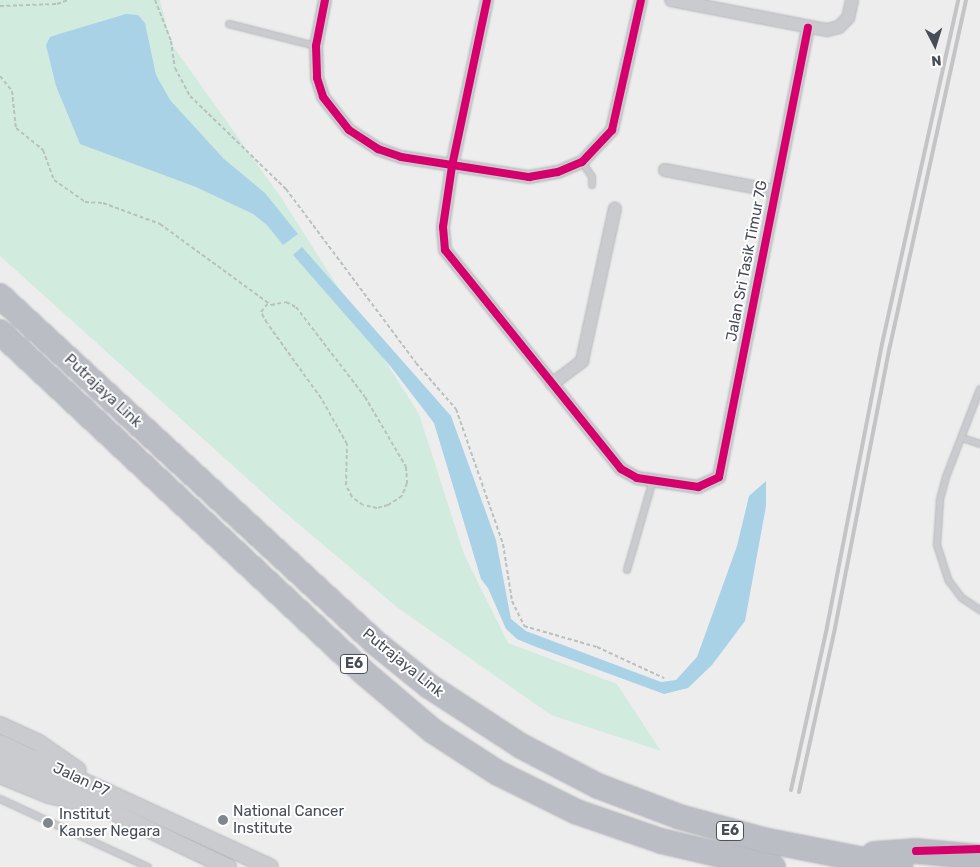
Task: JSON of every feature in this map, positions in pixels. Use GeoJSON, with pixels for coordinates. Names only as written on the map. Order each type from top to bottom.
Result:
{"type":"FeatureCollection","features":[{"type":"Feature","properties":{"kind":"highway","name":"Putrajaya Link"},"geometry":{"type":"LineString","coordinates":[[0,296],[377,644],[471,714],[556,766],[637,803],[729,831],[900,867]]}},
{"type":"Feature","properties":{"kind":"highway","name":"Putrajaya Link"},"geometry":{"type":"LineString","coordinates":[[3,336],[353,664],[433,731],[498,773],[577,812],[661,841],[773,867]]}},
{"type":"Feature","properties":{"kind":"highway"},"geometry":{"type":"LineString","coordinates":[[847,857],[916,851],[980,857]]}},
{"type":"Feature","properties":{"kind":"street"},"geometry":{"type":"LineString","coordinates":[[325,0],[316,46],[317,78],[323,97],[349,130],[378,149],[401,157],[529,177],[558,172],[582,162],[604,141],[617,116],[641,0]]}},
{"type":"Feature","properties":{"kind":"street"},"geometry":{"type":"LineString","coordinates":[[487,0],[452,166],[442,227],[445,250],[621,469],[637,478],[652,480]]}},
{"type":"Feature","properties":{"kind":"street"},"geometry":{"type":"LineString","coordinates":[[678,1],[808,28],[827,30],[839,27],[848,18],[852,0]]}},
{"type":"Feature","properties":{"kind":"street","name":"Jalan Sri Tasik Timur 7G"},"geometry":{"type":"LineString","coordinates":[[652,480],[698,487],[719,477],[774,191],[808,28]]}},
{"type":"Feature","properties":{"kind":"street"},"geometry":{"type":"LineString","coordinates":[[665,170],[774,191]]}},
{"type":"Feature","properties":{"kind":"street"},"geometry":{"type":"LineString","coordinates":[[552,384],[582,361],[615,209]]}},
{"type":"Feature","properties":{"kind":"street"},"geometry":{"type":"LineString","coordinates":[[0,725],[39,743],[109,802]]}},
{"type":"Feature","properties":{"kind":"street","name":"Jalan P7"},"geometry":{"type":"LineString","coordinates":[[0,742],[29,764],[109,802],[228,867]]}},
{"type":"Feature","properties":{"kind":"street","name":"Jalan P7"},"geometry":{"type":"LineString","coordinates":[[0,758],[29,764]]}},
{"type":"Feature","properties":{"kind":"street"},"geometry":{"type":"LineString","coordinates":[[0,775],[49,795],[109,802]]}},
{"type":"Feature","properties":{"kind":"street","name":"Jalan P7"},"geometry":{"type":"LineString","coordinates":[[109,802],[270,867]]}},
{"type":"Feature","properties":{"kind":"lane"},"geometry":{"type":"LineString","coordinates":[[229,24],[316,46]]}},
{"type":"Feature","properties":{"kind":"lane"},"geometry":{"type":"LineString","coordinates":[[582,162],[592,177],[592,185]]}},
{"type":"Feature","properties":{"kind":"lane"},"geometry":{"type":"LineString","coordinates":[[980,389],[940,500],[937,545],[949,581],[962,598],[980,610]]}},
{"type":"Feature","properties":{"kind":"lane"},"geometry":{"type":"LineString","coordinates":[[962,438],[980,444]]}},
{"type":"Feature","properties":{"kind":"lane"},"geometry":{"type":"LineString","coordinates":[[627,570],[652,480]]}},
{"type":"Feature","properties":{"kind":"lane"},"geometry":{"type":"LineString","coordinates":[[0,799],[148,867]]}},
{"type":"Feature","properties":{"kind":"path"},"geometry":{"type":"LineString","coordinates":[[0,6],[58,4],[68,0]]}},
{"type":"Feature","properties":{"kind":"path"},"geometry":{"type":"LineString","coordinates":[[155,0],[171,41],[174,68],[190,96],[286,189],[416,363],[456,409],[503,544],[512,601],[524,626],[597,647],[664,678]]}},
{"type":"Feature","properties":{"kind":"path"},"geometry":{"type":"LineString","coordinates":[[0,76],[12,91],[16,128],[43,150],[54,180],[85,202],[103,203],[160,224],[268,303],[286,302],[296,307],[315,327],[393,440],[406,467],[407,483],[402,496],[388,505],[377,508],[363,505],[352,497],[346,485],[347,444],[321,398],[267,323],[261,312],[268,303]]}},
{"type":"Feature","properties":{"kind":"green space"},"geometry":{"type":"Polygon","coordinates":[[[0,0],[160,0],[172,45],[282,199],[419,414],[464,554],[508,643],[617,684],[661,751],[551,715],[398,608],[282,510],[0,256],[0,0]]]}},
{"type":"Feature","properties":{"kind":"water"},"geometry":{"type":"Polygon","coordinates":[[[126,14],[138,15],[145,23],[156,75],[170,100],[224,159],[265,193],[298,234],[283,245],[267,225],[253,214],[196,187],[80,144],[56,86],[46,45],[50,37],[126,14]]]}},
{"type":"Feature","properties":{"kind":"water"},"geometry":{"type":"Polygon","coordinates":[[[302,247],[451,416],[496,540],[511,619],[526,631],[661,682],[676,680],[697,657],[737,546],[749,496],[766,481],[766,506],[745,621],[712,665],[688,688],[664,694],[531,645],[517,639],[506,629],[488,588],[481,579],[434,423],[391,367],[293,255],[302,247]]]}},
{"type":"Feature","properties":{"kind":"railway"},"geometry":{"type":"LineString","coordinates":[[791,790],[827,627],[882,344],[958,0]]}},
{"type":"Feature","properties":{"kind":"railway"},"geometry":{"type":"LineString","coordinates":[[799,792],[835,628],[890,346],[966,0]]}},
{"type":"Feature","properties":{"kind":"cycle path"},"geometry":{"type":"LineString","coordinates":[[325,0],[316,46],[317,78],[323,97],[349,130],[378,149],[401,157],[529,177],[558,172],[582,162],[612,130],[641,0]]}},
{"type":"Feature","properties":{"kind":"cycle path"},"geometry":{"type":"LineString","coordinates":[[487,0],[452,166],[443,227],[445,250],[621,469],[637,478],[698,487],[719,477],[808,28]]}},
{"type":"Feature","properties":{"kind":"cycle path"},"geometry":{"type":"LineString","coordinates":[[916,851],[980,849]]}},
{"type":"Feature","properties":{"kind":"place","name":"National Cancer Institute"},"geometry":{"type":"Point","coordinates":[223,820]}},
{"type":"Feature","properties":{"kind":"place","name":"Institut Kanser Negara"},"geometry":{"type":"Point","coordinates":[48,823]}}]}
